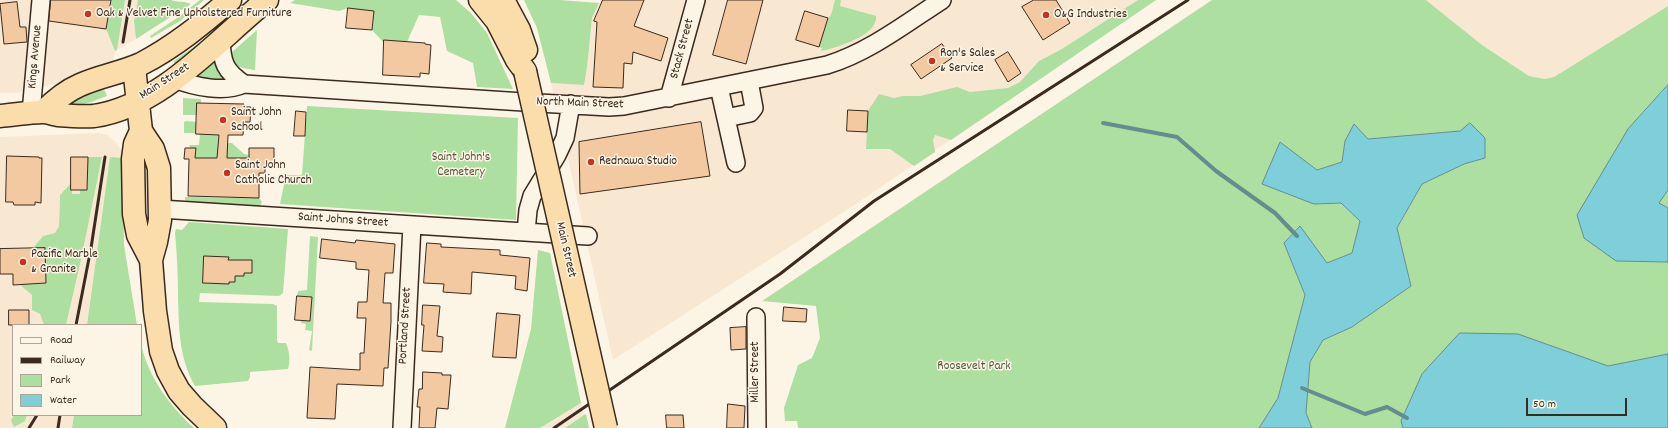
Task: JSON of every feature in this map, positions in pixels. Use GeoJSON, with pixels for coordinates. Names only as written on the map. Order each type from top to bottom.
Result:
{"type":"FeatureCollection","features":[{"type":"Feature","properties":{"kind":"highway","name":"Main Street"},"geometry":{"type":"LineString","coordinates":[[37,112],[76,86],[132,68],[179,41],[230,0]]}},
{"type":"Feature","properties":{"kind":"highway","name":"Main Street"},"geometry":{"type":"LineString","coordinates":[[0,116],[37,112],[74,116],[95,116],[121,108],[139,100],[175,79],[267,0]]}},
{"type":"Feature","properties":{"kind":"highway","name":"Main Street"},"geometry":{"type":"LineString","coordinates":[[480,0],[497,21],[517,60],[525,71]]}},
{"type":"Feature","properties":{"kind":"highway","name":"Main Street"},"geometry":{"type":"LineString","coordinates":[[503,0],[515,22],[523,42],[526,55],[525,71],[606,428]]}},
{"type":"Feature","properties":{"kind":"highway"},"geometry":{"type":"LineString","coordinates":[[132,68],[139,100],[141,131],[135,144],[132,159],[134,214],[138,235],[151,260]]}},
{"type":"Feature","properties":{"kind":"highway"},"geometry":{"type":"LineString","coordinates":[[141,131],[151,144],[158,161],[160,209],[159,231],[151,260],[157,334],[165,364],[173,381],[182,395],[215,428]]}},
{"type":"Feature","properties":{"kind":"street","name":"Kings Avenue"},"geometry":{"type":"LineString","coordinates":[[37,112],[41,0]]}},
{"type":"Feature","properties":{"kind":"street","name":"Stack Street"},"geometry":{"type":"LineString","coordinates":[[669,98],[696,0]]}},
{"type":"Feature","properties":{"kind":"street","name":"North Main Street"},"geometry":{"type":"LineString","coordinates":[[175,79],[191,85],[205,87],[227,87],[244,84],[609,107],[624,106],[827,65],[847,59],[942,0]]}},
{"type":"Feature","properties":{"kind":"street"},"geometry":{"type":"LineString","coordinates":[[221,40],[222,58],[226,67],[232,75],[244,84]]}},
{"type":"Feature","properties":{"kind":"street"},"geometry":{"type":"LineString","coordinates":[[726,118],[750,114],[754,108],[749,81]]}},
{"type":"Feature","properties":{"kind":"street"},"geometry":{"type":"LineString","coordinates":[[719,87],[736,163]]}},
{"type":"Feature","properties":{"kind":"street"},"geometry":{"type":"LineString","coordinates":[[526,232],[528,210],[532,196],[558,155],[565,138],[571,104]]}},
{"type":"Feature","properties":{"kind":"street","name":"Saint Johns Street"},"geometry":{"type":"LineString","coordinates":[[160,209],[588,236]]}},
{"type":"Feature","properties":{"kind":"street","name":"Portland Street"},"geometry":{"type":"LineString","coordinates":[[402,428],[412,225]]}},
{"type":"Feature","properties":{"kind":"street","name":"Miller Street"},"geometry":{"type":"LineString","coordinates":[[756,317],[757,428]]}},
{"type":"Feature","properties":{"kind":"shaded area"},"geometry":{"type":"Polygon","coordinates":[[[0,0],[111,0],[106,29],[115,51],[113,62],[68,81],[16,93],[0,93],[0,0]]]}},
{"type":"Feature","properties":{"kind":"shaded area"},"geometry":{"type":"Polygon","coordinates":[[[125,0],[138,0],[134,21],[136,39],[117,50],[125,0]]]}},
{"type":"Feature","properties":{"kind":"shaded area"},"geometry":{"type":"Polygon","coordinates":[[[601,0],[1156,0],[856,204],[613,360],[551,83],[584,85],[592,18],[601,0]]]}},
{"type":"Feature","properties":{"kind":"shaded area"},"geometry":{"type":"Polygon","coordinates":[[[1426,0],[1668,0],[1668,6],[1554,77],[1545,79],[1529,76],[1482,45],[1426,0]]]}},
{"type":"Feature","properties":{"kind":"shaded area"},"geometry":{"type":"Polygon","coordinates":[[[99,133],[107,135],[116,142],[121,150],[123,158],[110,158],[87,324],[66,324],[102,158],[88,180],[87,190],[80,194],[71,194],[72,183],[60,195],[59,226],[55,233],[43,236],[33,248],[0,249],[0,137],[99,133]]]}},
{"type":"Feature","properties":{"kind":"shaded area"},"geometry":{"type":"Polygon","coordinates":[[[0,274],[13,274],[13,280],[32,295],[32,310],[40,314],[44,324],[12,324],[12,416],[13,416],[11,420],[25,421],[27,416],[74,416],[72,428],[0,428],[0,274]]]}},
{"type":"Feature","properties":{"kind":"shaded area"},"geometry":{"type":"Polygon","coordinates":[[[581,403],[584,415],[565,428],[540,428],[581,403]]]}},
{"type":"Feature","properties":{"kind":"green space"},"geometry":{"type":"Polygon","coordinates":[[[111,0],[125,0],[117,50],[115,51],[106,29],[111,0]]]}},
{"type":"Feature","properties":{"kind":"green space"},"geometry":{"type":"Polygon","coordinates":[[[138,0],[171,0],[191,4],[136,39],[134,21],[138,0]]]}},
{"type":"Feature","properties":{"kind":"green space"},"geometry":{"type":"Polygon","coordinates":[[[200,0],[204,0],[180,21],[151,38],[150,36],[200,0]]]}},
{"type":"Feature","properties":{"kind":"green space"},"geometry":{"type":"Polygon","coordinates":[[[295,0],[456,0],[471,13],[487,33],[513,89],[477,87],[473,63],[447,51],[440,17],[419,15],[407,42],[390,41],[384,43],[372,30],[374,11],[348,8],[339,11],[290,3],[295,0]]]}},
{"type":"Feature","properties":{"kind":"green space"},"geometry":{"type":"Polygon","coordinates":[[[524,0],[559,0],[599,3],[592,18],[584,85],[551,83],[537,28],[524,0]]]}},
{"type":"Feature","properties":{"kind":"green space"},"geometry":{"type":"Polygon","coordinates":[[[835,0],[841,0],[840,6],[876,16],[875,23],[864,35],[855,40],[821,51],[822,48],[819,47],[835,0]]]}},
{"type":"Feature","properties":{"kind":"green space"},"geometry":{"type":"Polygon","coordinates":[[[1138,0],[1156,0],[951,140],[935,135],[933,140],[935,152],[914,166],[890,149],[866,149],[868,111],[879,94],[894,98],[903,96],[920,96],[957,87],[970,92],[1008,88],[1020,82],[1039,61],[1062,49],[1138,0]]]}},
{"type":"Feature","properties":{"kind":"green space","name":"Roosevelt Park"},"geometry":{"type":"Polygon","coordinates":[[[1212,0],[1426,0],[1482,45],[1529,76],[1545,79],[1554,77],[1668,6],[1668,85],[1628,129],[1616,261],[1668,262],[1668,428],[1312,428],[1306,413],[1310,362],[1323,340],[1352,327],[1411,286],[1397,229],[1422,184],[1464,164],[1485,158],[1460,131],[1345,141],[1342,162],[1317,170],[1279,142],[1314,204],[1341,203],[1360,221],[1352,253],[1327,263],[1300,226],[1284,243],[1305,295],[1278,398],[1259,428],[798,428],[797,421],[785,421],[784,408],[798,365],[812,358],[820,338],[816,306],[762,301],[1212,0]]]}},
{"type":"Feature","properties":{"kind":"green space"},"geometry":{"type":"Polygon","coordinates":[[[227,19],[229,21],[196,49],[174,64],[174,61],[199,43],[227,19]]]}},
{"type":"Feature","properties":{"kind":"green space"},"geometry":{"type":"Polygon","coordinates":[[[257,30],[255,70],[238,66],[233,61],[232,52],[257,30]]]}},
{"type":"Feature","properties":{"kind":"green space"},"geometry":{"type":"Polygon","coordinates":[[[214,59],[228,80],[227,82],[194,77],[214,59]]]}},
{"type":"Feature","properties":{"kind":"green space"},"geometry":{"type":"Polygon","coordinates":[[[101,89],[105,91],[107,96],[91,102],[65,109],[61,100],[88,91],[101,89]]]}},
{"type":"Feature","properties":{"kind":"green space"},"geometry":{"type":"Polygon","coordinates":[[[183,98],[201,99],[201,103],[197,103],[197,115],[183,115],[183,98]]]}},
{"type":"Feature","properties":{"kind":"green space","name":"Saint John's Cemetery"},"geometry":{"type":"Polygon","coordinates":[[[307,106],[518,118],[516,220],[280,204],[286,175],[302,175],[307,106]]]}},
{"type":"Feature","properties":{"kind":"green space"},"geometry":{"type":"Polygon","coordinates":[[[184,122],[197,122],[196,133],[184,133],[184,122]]]}},
{"type":"Feature","properties":{"kind":"green space"},"geometry":{"type":"Polygon","coordinates":[[[200,134],[219,135],[218,143],[232,143],[244,154],[249,155],[249,158],[195,158],[196,148],[190,148],[189,145],[199,145],[200,134]]]}},
{"type":"Feature","properties":{"kind":"green space"},"geometry":{"type":"Polygon","coordinates":[[[88,157],[102,157],[66,324],[44,324],[40,314],[32,310],[32,295],[19,284],[46,283],[45,248],[33,248],[43,236],[55,233],[59,226],[60,195],[72,182],[72,194],[80,194],[80,190],[87,190],[88,157]]]}},
{"type":"Feature","properties":{"kind":"green space"},"geometry":{"type":"Polygon","coordinates":[[[110,157],[123,158],[124,245],[137,324],[87,324],[110,157]]]}},
{"type":"Feature","properties":{"kind":"green space"},"geometry":{"type":"Polygon","coordinates":[[[1668,190],[1668,208],[1658,203],[1668,190]]]}},
{"type":"Feature","properties":{"kind":"green space"},"geometry":{"type":"Polygon","coordinates":[[[185,197],[259,198],[262,202],[259,208],[189,204],[185,200],[185,197]]]}},
{"type":"Feature","properties":{"kind":"green space"},"geometry":{"type":"Polygon","coordinates":[[[189,222],[288,229],[283,293],[279,296],[200,293],[199,302],[273,304],[277,306],[277,340],[278,343],[286,343],[289,352],[288,369],[250,372],[248,381],[195,386],[186,365],[181,343],[175,233],[176,229],[182,230],[189,222]]]}},
{"type":"Feature","properties":{"kind":"green space"},"geometry":{"type":"Polygon","coordinates":[[[310,236],[318,237],[312,351],[309,350],[312,331],[305,330],[306,324],[301,323],[301,320],[310,321],[312,297],[297,296],[298,291],[307,290],[310,236]]]}},
{"type":"Feature","properties":{"kind":"green space"},"geometry":{"type":"Polygon","coordinates":[[[538,250],[550,253],[581,403],[540,428],[505,428],[531,329],[538,250]]]}},
{"type":"Feature","properties":{"kind":"green space"},"geometry":{"type":"Polygon","coordinates":[[[142,347],[149,368],[161,390],[176,410],[194,428],[72,428],[74,416],[142,416],[142,347]]]}},
{"type":"Feature","properties":{"kind":"green space"},"geometry":{"type":"Polygon","coordinates":[[[586,414],[589,428],[565,428],[584,415],[586,414]]]}},
{"type":"Feature","properties":{"kind":"green space"},"geometry":{"type":"Polygon","coordinates":[[[13,416],[27,416],[25,421],[14,427],[11,420],[13,416]]]}},
{"type":"Feature","properties":{"kind":"water"},"geometry":{"type":"Polygon","coordinates":[[[1668,85],[1668,190],[1659,203],[1668,208],[1668,262],[1616,261],[1584,238],[1577,215],[1628,129],[1668,85]]]}},
{"type":"Feature","properties":{"kind":"water"},"geometry":{"type":"Polygon","coordinates":[[[1470,123],[1485,138],[1485,158],[1464,164],[1422,184],[1397,228],[1411,286],[1352,327],[1323,340],[1310,362],[1306,413],[1312,428],[1259,428],[1278,398],[1305,295],[1284,243],[1300,226],[1327,263],[1352,253],[1360,221],[1341,203],[1314,204],[1262,184],[1280,142],[1317,170],[1342,162],[1345,141],[1354,124],[1368,139],[1460,131],[1470,123]]]}},
{"type":"Feature","properties":{"kind":"water"},"geometry":{"type":"Polygon","coordinates":[[[1460,333],[1518,334],[1608,366],[1668,354],[1668,428],[1403,428],[1401,421],[1422,374],[1460,333]]]}},
{"type":"Feature","properties":{"kind":"building"},"geometry":{"type":"Polygon","coordinates":[[[51,0],[111,0],[106,29],[49,21],[51,0]]]}},
{"type":"Feature","properties":{"kind":"building"},"geometry":{"type":"Polygon","coordinates":[[[603,0],[644,0],[634,26],[668,38],[661,61],[633,52],[632,64],[624,63],[623,88],[593,87],[597,22],[594,21],[603,0]]]}},
{"type":"Feature","properties":{"kind":"building"},"geometry":{"type":"Polygon","coordinates":[[[728,0],[763,0],[746,64],[713,55],[728,0]]]}},
{"type":"Feature","properties":{"kind":"building","name":"O&G Industries"},"geometry":{"type":"Polygon","coordinates":[[[1034,0],[1056,0],[1070,23],[1043,40],[1022,7],[1034,0]]]}},
{"type":"Feature","properties":{"kind":"building"},"geometry":{"type":"Polygon","coordinates":[[[17,2],[20,27],[26,27],[27,42],[4,44],[0,4],[17,2]]]}},
{"type":"Feature","properties":{"kind":"building"},"geometry":{"type":"Polygon","coordinates":[[[348,8],[374,11],[372,30],[346,28],[348,8]]]}},
{"type":"Feature","properties":{"kind":"building"},"geometry":{"type":"Polygon","coordinates":[[[805,11],[828,18],[819,47],[796,40],[805,11]]]}},
{"type":"Feature","properties":{"kind":"building"},"geometry":{"type":"Polygon","coordinates":[[[384,40],[425,43],[431,45],[429,74],[420,73],[420,77],[383,75],[384,40]]]}},
{"type":"Feature","properties":{"kind":"building","name":"Ron's Sales & Service"},"geometry":{"type":"Polygon","coordinates":[[[942,44],[952,58],[921,79],[911,65],[942,44]]]}},
{"type":"Feature","properties":{"kind":"building"},"geometry":{"type":"Polygon","coordinates":[[[1008,52],[1021,73],[1008,82],[995,60],[1008,52]]]}},
{"type":"Feature","properties":{"kind":"building","name":"Saint John Catholic Church"},"geometry":{"type":"Polygon","coordinates":[[[197,103],[244,104],[243,107],[251,107],[250,122],[244,122],[243,135],[228,135],[227,158],[249,158],[249,148],[274,148],[274,167],[265,166],[265,173],[259,173],[259,198],[188,196],[189,159],[184,159],[185,148],[196,148],[195,158],[217,158],[219,135],[196,134],[197,103]]]}},
{"type":"Feature","properties":{"kind":"building"},"geometry":{"type":"Polygon","coordinates":[[[848,110],[868,111],[867,132],[847,131],[848,110]]]}},
{"type":"Feature","properties":{"kind":"building"},"geometry":{"type":"Polygon","coordinates":[[[296,111],[306,112],[305,136],[294,136],[296,111]]]}},
{"type":"Feature","properties":{"kind":"building"},"geometry":{"type":"Polygon","coordinates":[[[701,122],[710,176],[580,194],[579,142],[701,122]]]}},
{"type":"Feature","properties":{"kind":"building"},"geometry":{"type":"Polygon","coordinates":[[[7,156],[42,158],[41,203],[35,202],[35,205],[14,205],[13,202],[6,202],[7,156]]]}},
{"type":"Feature","properties":{"kind":"building"},"geometry":{"type":"Polygon","coordinates":[[[71,157],[88,157],[87,190],[71,190],[71,157]]]}},
{"type":"Feature","properties":{"kind":"building"},"geometry":{"type":"Polygon","coordinates":[[[322,239],[355,243],[356,240],[395,244],[393,273],[385,273],[383,303],[391,303],[391,322],[388,368],[384,368],[383,386],[337,384],[335,419],[307,418],[310,367],[360,370],[360,353],[364,353],[366,318],[357,318],[358,302],[367,302],[369,270],[356,269],[356,262],[320,258],[322,239]]]}},
{"type":"Feature","properties":{"kind":"building"},"geometry":{"type":"Polygon","coordinates":[[[427,243],[441,244],[441,247],[500,250],[500,255],[530,258],[527,291],[515,289],[516,276],[472,272],[471,294],[443,292],[444,284],[424,283],[427,243]]]}},
{"type":"Feature","properties":{"kind":"building","name":"Pacific Marble & Granite"},"geometry":{"type":"Polygon","coordinates":[[[45,248],[46,283],[13,285],[13,274],[0,274],[0,249],[45,248]]]}},
{"type":"Feature","properties":{"kind":"building"},"geometry":{"type":"Polygon","coordinates":[[[204,256],[229,257],[228,260],[252,260],[252,273],[244,273],[244,276],[235,276],[235,282],[229,282],[229,284],[203,283],[204,256]]]}},
{"type":"Feature","properties":{"kind":"building"},"geometry":{"type":"Polygon","coordinates":[[[297,296],[312,297],[310,321],[295,320],[297,296]]]}},
{"type":"Feature","properties":{"kind":"building"},"geometry":{"type":"Polygon","coordinates":[[[423,305],[440,306],[437,336],[443,337],[442,352],[422,351],[424,325],[422,325],[423,305]]]}},
{"type":"Feature","properties":{"kind":"building"},"geometry":{"type":"Polygon","coordinates":[[[784,307],[807,309],[806,322],[783,321],[784,307]]]}},
{"type":"Feature","properties":{"kind":"building"},"geometry":{"type":"Polygon","coordinates":[[[9,310],[29,310],[29,324],[9,325],[9,310]]]}},
{"type":"Feature","properties":{"kind":"building"},"geometry":{"type":"Polygon","coordinates":[[[497,313],[520,315],[516,358],[493,357],[497,313]]]}},
{"type":"Feature","properties":{"kind":"building"},"geometry":{"type":"Polygon","coordinates":[[[746,327],[746,349],[731,350],[730,328],[746,327]]]}},
{"type":"Feature","properties":{"kind":"building"},"geometry":{"type":"Polygon","coordinates":[[[423,372],[451,375],[448,409],[437,408],[435,428],[419,428],[420,407],[417,407],[419,389],[422,389],[423,372]]]}},
{"type":"Feature","properties":{"kind":"building"},"geometry":{"type":"Polygon","coordinates":[[[728,404],[745,406],[744,428],[727,428],[728,404]]]}},
{"type":"Feature","properties":{"kind":"building"},"geometry":{"type":"Polygon","coordinates":[[[666,415],[683,415],[684,428],[667,428],[666,415]]]}},
{"type":"Feature","properties":{"kind":"waterway"},"geometry":{"type":"LineString","coordinates":[[1103,123],[1177,137],[1216,171],[1275,213],[1297,236]]}},
{"type":"Feature","properties":{"kind":"waterway"},"geometry":{"type":"LineString","coordinates":[[1302,388],[1365,414],[1387,407],[1407,418]]}},
{"type":"Feature","properties":{"kind":"railway"},"geometry":{"type":"LineString","coordinates":[[123,42],[130,0]]}},
{"type":"Feature","properties":{"kind":"railway"},"geometry":{"type":"LineString","coordinates":[[554,428],[780,274],[874,201],[1188,0]]}},
{"type":"Feature","properties":{"kind":"railway"},"geometry":{"type":"LineString","coordinates":[[76,324],[91,248],[105,157]]}},
{"type":"Feature","properties":{"kind":"railway"},"geometry":{"type":"LineString","coordinates":[[29,428],[36,416]]}},
{"type":"Feature","properties":{"kind":"railway"},"geometry":{"type":"LineString","coordinates":[[58,428],[60,416]]}},
{"type":"Feature","properties":{"kind":"place","name":"Oak & Velvet Fine Upholstered Furniture"},"geometry":{"type":"Point","coordinates":[88,14]}},
{"type":"Feature","properties":{"kind":"place","name":"O&G Industries"},"geometry":{"type":"Point","coordinates":[1046,15]}},
{"type":"Feature","properties":{"kind":"place","name":"Ron's Sales & Service"},"geometry":{"type":"Point","coordinates":[932,61]}},
{"type":"Feature","properties":{"kind":"place","name":"Saint John School"},"geometry":{"type":"Point","coordinates":[223,120]}},
{"type":"Feature","properties":{"kind":"place","name":"Rednawa Studio"},"geometry":{"type":"Point","coordinates":[591,162]}},
{"type":"Feature","properties":{"kind":"place","name":"Saint John Catholic Church"},"geometry":{"type":"Point","coordinates":[227,173]}},
{"type":"Feature","properties":{"kind":"place","name":"Pacific Marble & Granite"},"geometry":{"type":"Point","coordinates":[23,262]}}]}
